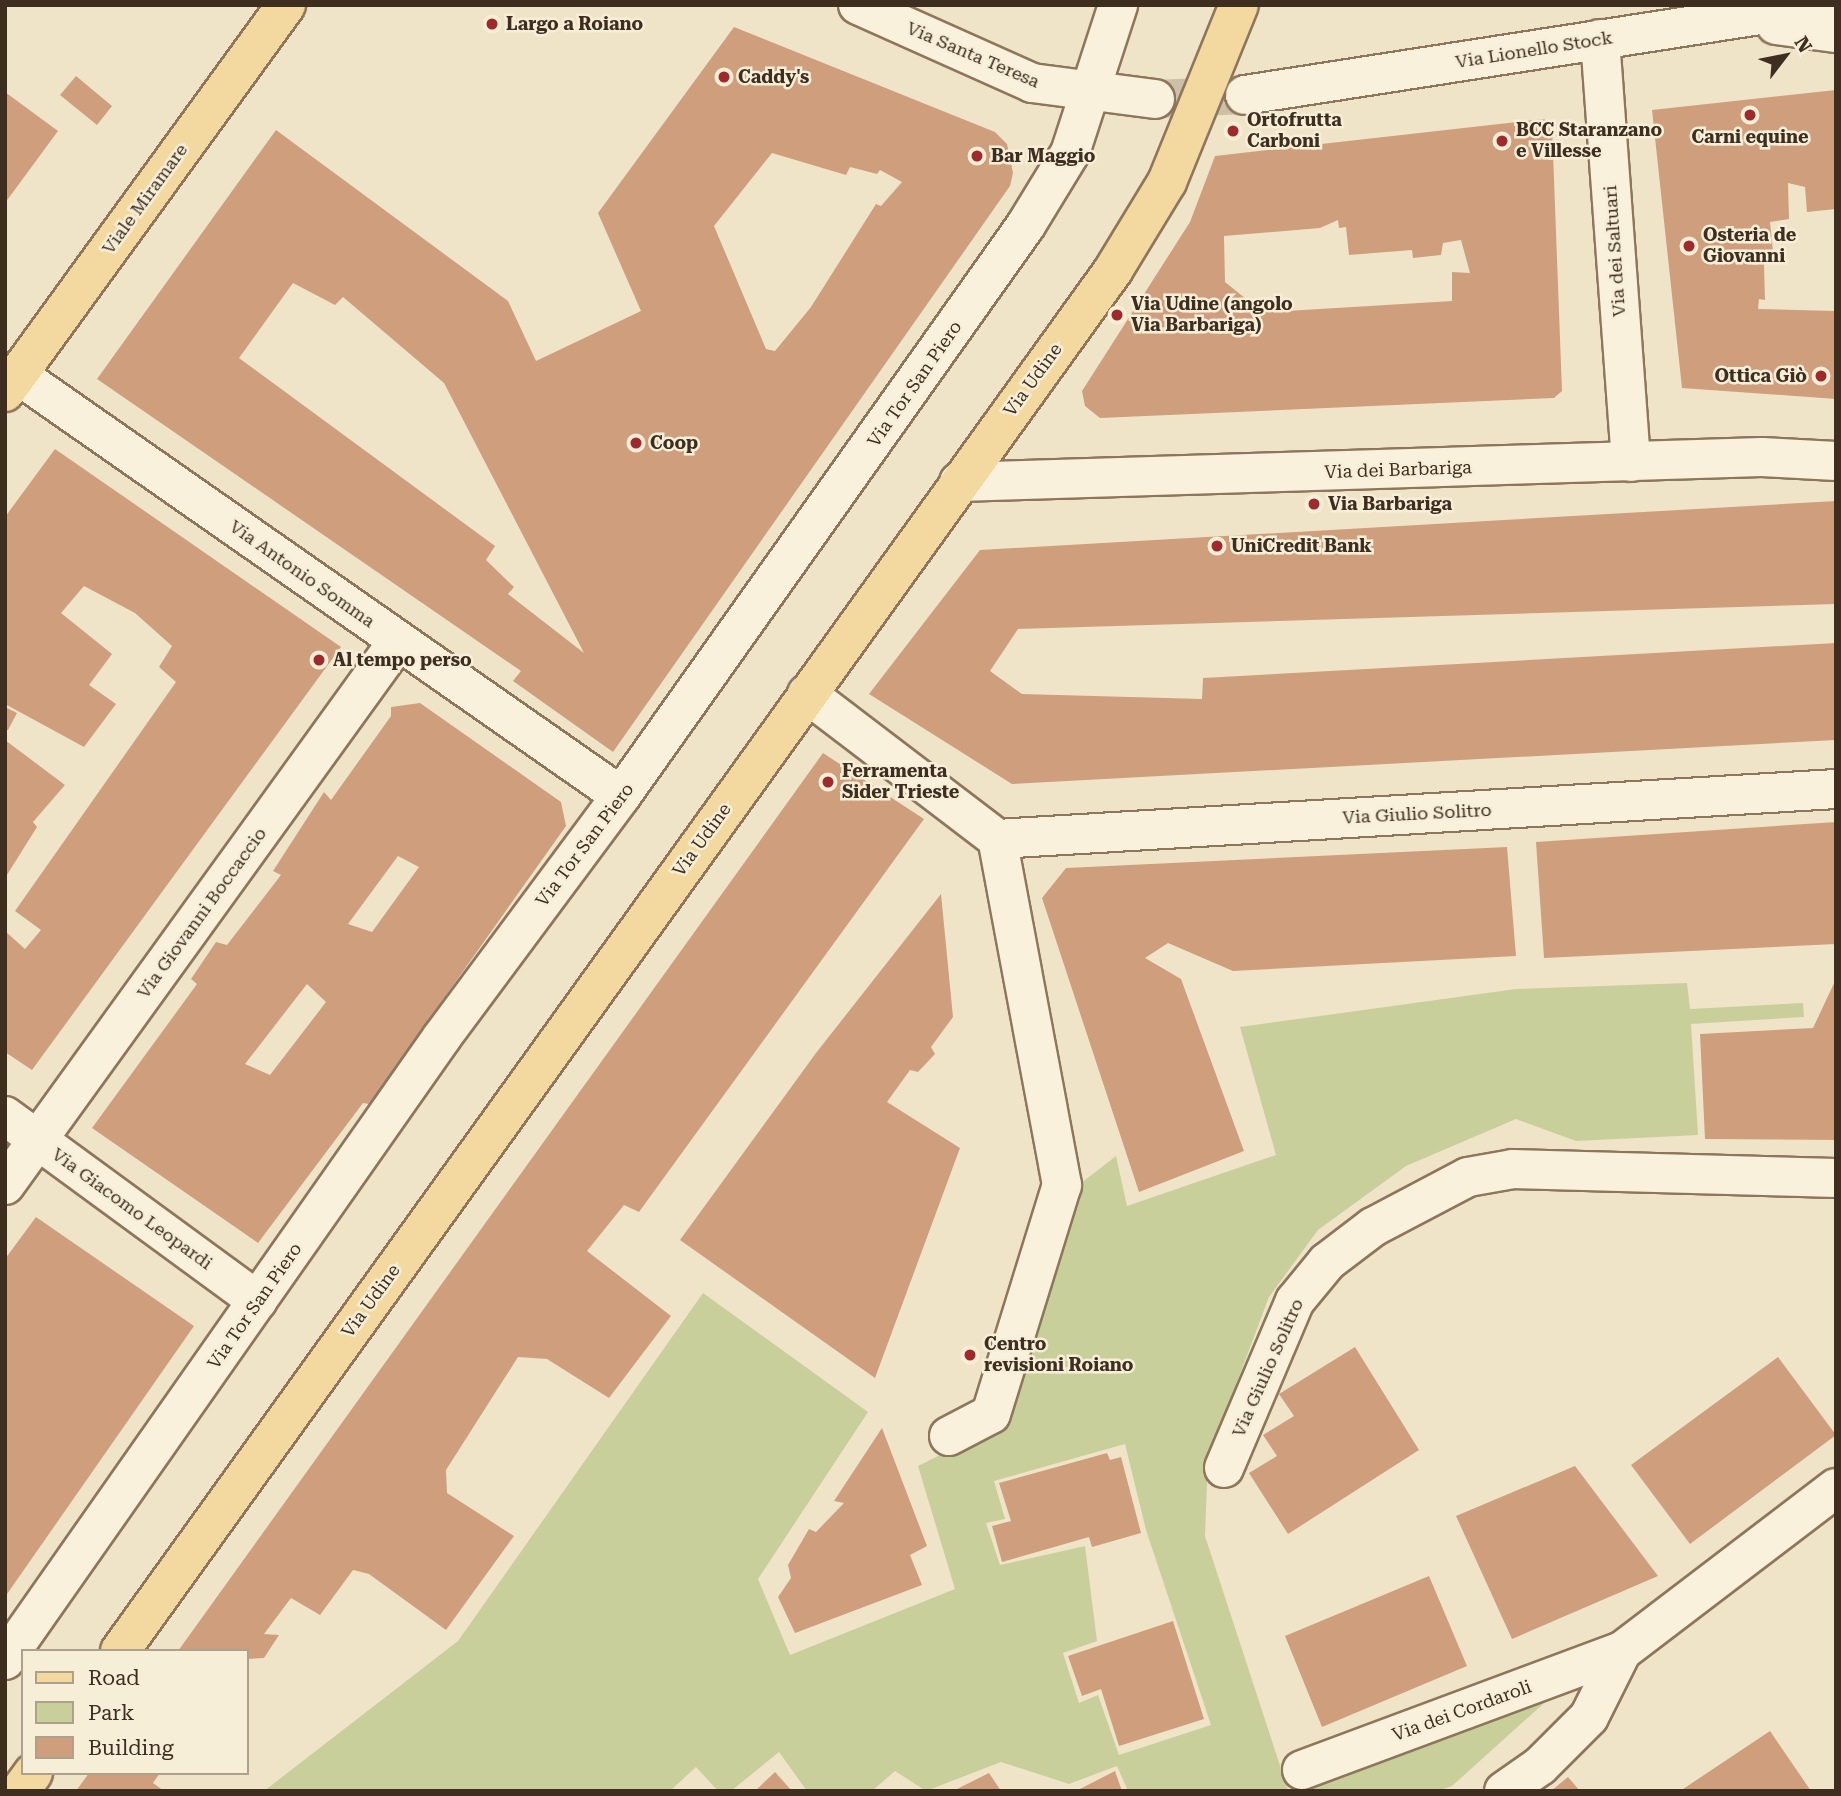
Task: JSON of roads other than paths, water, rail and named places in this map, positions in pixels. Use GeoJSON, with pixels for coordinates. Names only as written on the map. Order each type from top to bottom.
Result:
{"type":"FeatureCollection","features":[{"type":"Feature","properties":{"kind":"main road","name":"Viale Miramare"},"geometry":{"type":"LineString","coordinates":[[11,384],[286,5]]}},
{"type":"Feature","properties":{"kind":"main road","name":"Via Udine"},"geometry":{"type":"LineString","coordinates":[[121,1649],[1114,269],[1167,182],[1239,5]]}},
{"type":"Feature","properties":{"kind":"main road"},"geometry":{"type":"LineString","coordinates":[[20,1791],[32,1775]]}},
{"type":"Feature","properties":{"kind":"street","name":"Via Santa Teresa"},"geometry":{"type":"LineString","coordinates":[[858,5],[1032,83],[1091,95]]}},
{"type":"Feature","properties":{"kind":"street","name":"Via Tor San Piero"},"geometry":{"type":"LineString","coordinates":[[5,1660],[442,1037],[621,796],[1026,225],[1070,153],[1118,5]]}},
{"type":"Feature","properties":{"kind":"street","name":"Via Lionello Stock"},"geometry":{"type":"LineString","coordinates":[[1245,95],[1824,5]]}},
{"type":"Feature","properties":{"kind":"street"},"geometry":{"type":"LineString","coordinates":[[1736,19],[1836,33]]}},
{"type":"Feature","properties":{"kind":"street","name":"Via dei Saltuari"},"geometry":{"type":"LineString","coordinates":[[1600,39],[1631,462]]}},
{"type":"Feature","properties":{"kind":"street"},"geometry":{"type":"LineString","coordinates":[[1091,95],[1155,99]]}},
{"type":"Feature","properties":{"kind":"street","name":"Via Antonio Somma"},"geometry":{"type":"LineString","coordinates":[[11,384],[398,641],[621,796]]}},
{"type":"Feature","properties":{"kind":"street","name":"Via dei Barbariga"},"geometry":{"type":"LineString","coordinates":[[959,482],[1762,457],[1836,461]]}},
{"type":"Feature","properties":{"kind":"street","name":"Via Giovanni Boccaccio"},"geometry":{"type":"LineString","coordinates":[[5,1185],[398,641]]}},
{"type":"Feature","properties":{"kind":"street"},"geometry":{"type":"LineString","coordinates":[[807,694],[997,839],[1062,1185],[991,1414],[949,1436]]}},
{"type":"Feature","properties":{"kind":"street","name":"Via Giulio Solitro"},"geometry":{"type":"LineString","coordinates":[[997,839],[1836,789]]}},
{"type":"Feature","properties":{"kind":"street","name":"Via Giacomo Leopardi"},"geometry":{"type":"LineString","coordinates":[[5,1116],[258,1301]]}},
{"type":"Feature","properties":{"kind":"street","name":"Via Giulio Solitro"},"geometry":{"type":"LineString","coordinates":[[1224,1468],[1294,1301],[1327,1262],[1373,1227],[1468,1177],[1513,1169],[1836,1178]]}},
{"type":"Feature","properties":{"kind":"street","name":"Via dei Cordaroli"},"geometry":{"type":"LineString","coordinates":[[1302,1770],[1622,1651],[1836,1488]]}},
{"type":"Feature","properties":{"kind":"street","name":"Via dei Cordaroli"},"geometry":{"type":"LineString","coordinates":[[1504,1791],[1540,1766],[1589,1717],[1622,1651]]}},
{"type":"Feature","properties":{"kind":"tunnel"},"geometry":{"type":"LineString","coordinates":[[1155,99],[1245,95]]}},
{"type":"Feature","properties":{"kind":"place","name":"Largo a Roiano"},"geometry":{"type":"Point","coordinates":[492,24]}},
{"type":"Feature","properties":{"kind":"place","name":"Caddy's"},"geometry":{"type":"Point","coordinates":[724,77]}},
{"type":"Feature","properties":{"kind":"place","name":"Carni equine"},"geometry":{"type":"Point","coordinates":[1750,115]}},
{"type":"Feature","properties":{"kind":"place","name":"Ortofrutta Carboni"},"geometry":{"type":"Point","coordinates":[1233,131]}},
{"type":"Feature","properties":{"kind":"place","name":"BCC Staranzano e Villesse"},"geometry":{"type":"Point","coordinates":[1502,141]}},
{"type":"Feature","properties":{"kind":"place","name":"Bar Maggio"},"geometry":{"type":"Point","coordinates":[977,156]}},
{"type":"Feature","properties":{"kind":"place","name":"Osteria de Giovanni"},"geometry":{"type":"Point","coordinates":[1689,246]}},
{"type":"Feature","properties":{"kind":"place","name":"Via Udine (angolo Via Barbariga)"},"geometry":{"type":"Point","coordinates":[1117,315]}},
{"type":"Feature","properties":{"kind":"place","name":"Ottica Giò"},"geometry":{"type":"Point","coordinates":[1821,376]}},
{"type":"Feature","properties":{"kind":"place","name":"Coop"},"geometry":{"type":"Point","coordinates":[636,443]}},
{"type":"Feature","properties":{"kind":"place","name":"Via Barbariga"},"geometry":{"type":"Point","coordinates":[1314,504]}},
{"type":"Feature","properties":{"kind":"place","name":"UniCredit Bank"},"geometry":{"type":"Point","coordinates":[1217,546]}},
{"type":"Feature","properties":{"kind":"place","name":"Al tempo perso"},"geometry":{"type":"Point","coordinates":[319,660]}},
{"type":"Feature","properties":{"kind":"place","name":"Ferramenta Sider Trieste"},"geometry":{"type":"Point","coordinates":[828,782]}},
{"type":"Feature","properties":{"kind":"place","name":"Centro revisioni Roiano"},"geometry":{"type":"Point","coordinates":[970,1355]}}]}
